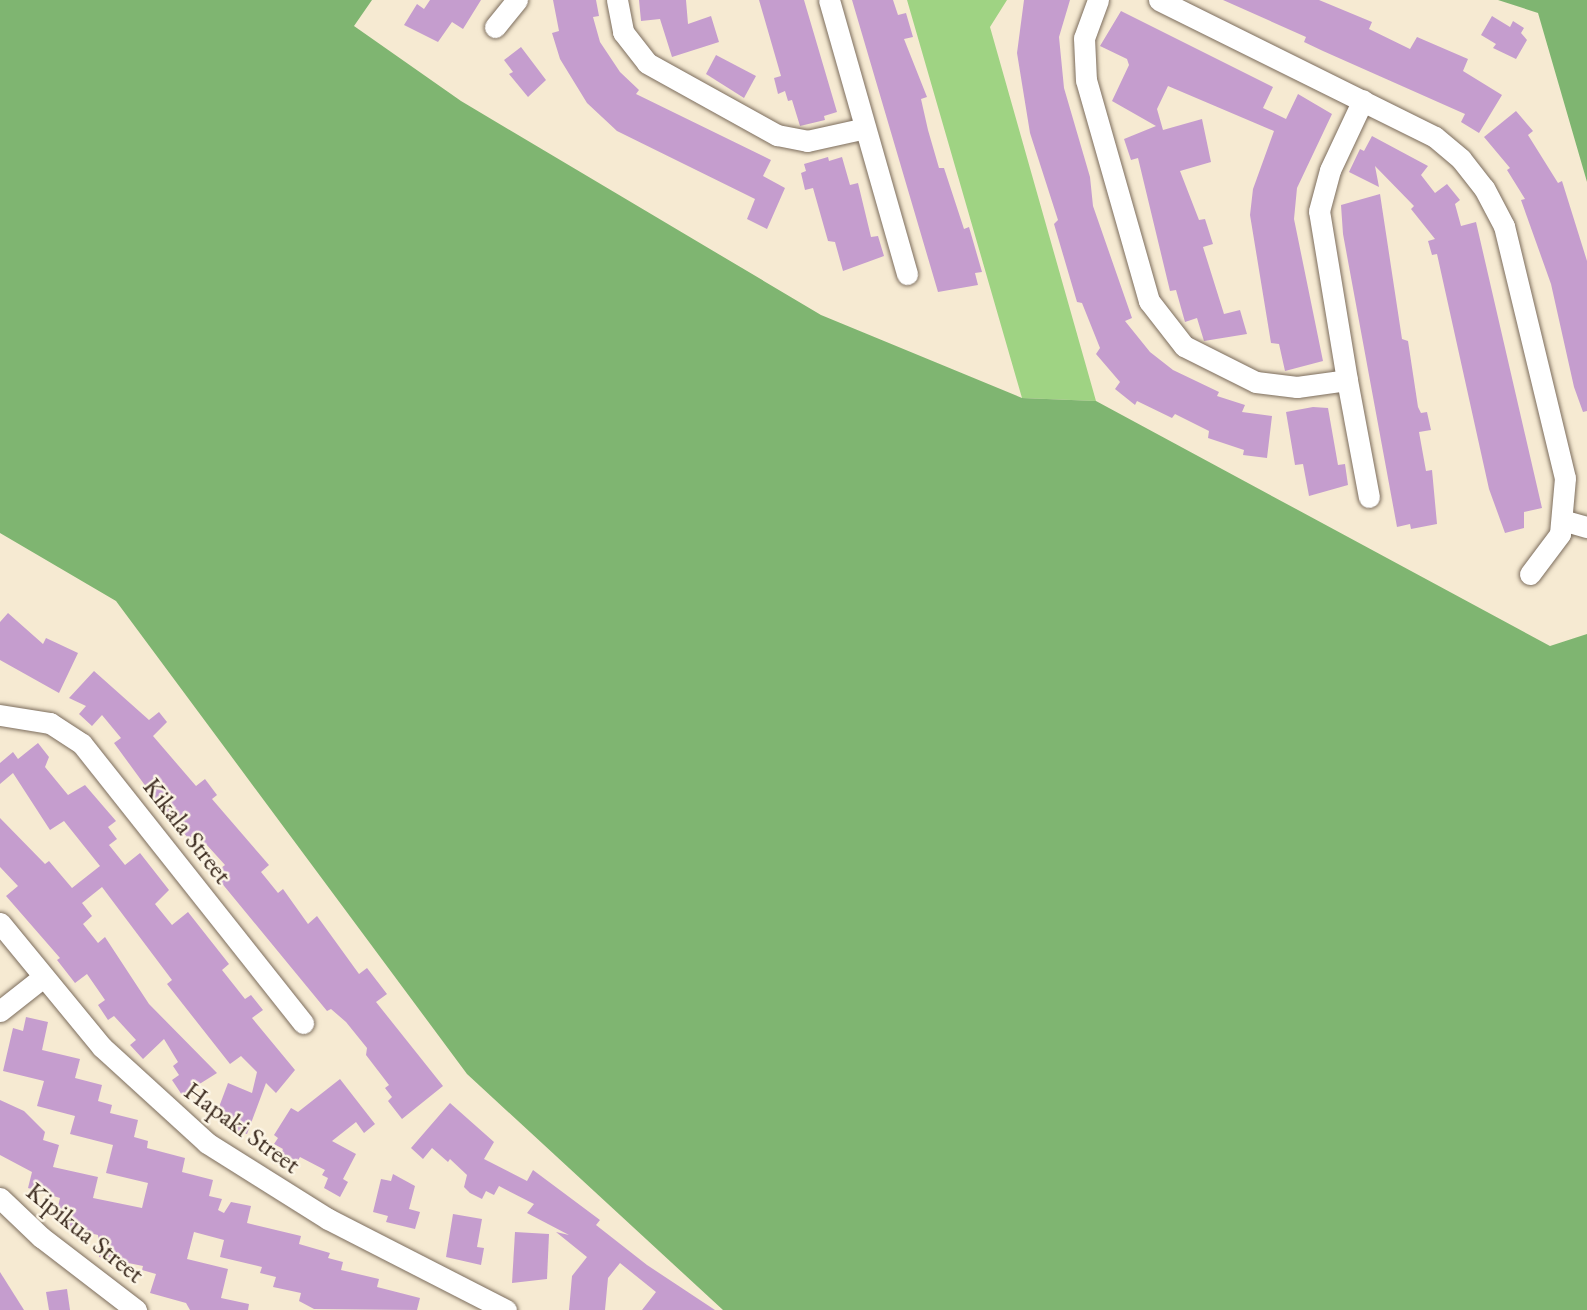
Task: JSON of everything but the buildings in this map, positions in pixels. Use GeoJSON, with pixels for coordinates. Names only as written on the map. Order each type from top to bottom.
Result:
{"type":"FeatureCollection","features":[{"type":"Feature","properties":{"kind":"street"},"geometry":{"type":"LineString","coordinates":[[495,27],[517,0]]}},
{"type":"Feature","properties":{"kind":"street"},"geometry":{"type":"LineString","coordinates":[[617,0],[623,32],[647,63],[776,135],[807,141],[865,128]]}},
{"type":"Feature","properties":{"kind":"street"},"geometry":{"type":"LineString","coordinates":[[828,0],[907,274]]}},
{"type":"Feature","properties":{"kind":"street"},"geometry":{"type":"LineString","coordinates":[[1098,0],[1084,38],[1086,80],[1156,315],[1184,346],[1256,382],[1297,387],[1347,380]]}},
{"type":"Feature","properties":{"kind":"street"},"geometry":{"type":"LineString","coordinates":[[1159,0],[1363,100],[1451,148],[1495,206],[1562,461],[1562,520],[1555,545],[1530,574]]}},
{"type":"Feature","properties":{"kind":"street"},"geometry":{"type":"LineString","coordinates":[[1363,100],[1330,170],[1320,211],[1368,497]]}},
{"type":"Feature","properties":{"kind":"street"},"geometry":{"type":"LineString","coordinates":[[1562,520],[1587,527]]}},
{"type":"Feature","properties":{"kind":"street","name":"Kikala Street"},"geometry":{"type":"LineString","coordinates":[[0,715],[50,723],[82,744],[303,1023]]}},
{"type":"Feature","properties":{"kind":"street","name":"Hapaki Street"},"geometry":{"type":"LineString","coordinates":[[0,923],[43,977],[131,1077],[207,1143],[328,1219],[506,1310]]}},
{"type":"Feature","properties":{"kind":"street"},"geometry":{"type":"LineString","coordinates":[[0,1011],[43,977]]}},
{"type":"Feature","properties":{"kind":"street","name":"Kipikua Street"},"geometry":{"type":"LineString","coordinates":[[4,1212],[136,1310]]}},
{"type":"Feature","properties":{"kind":"green space"},"geometry":{"type":"Polygon","coordinates":[[[0,0],[372,0],[354,26],[461,101],[821,315],[1022,398],[1096,401],[1550,646],[1587,634],[1587,1310],[723,1310],[467,1074],[116,601],[0,533],[0,0]]]}},
{"type":"Feature","properties":{"kind":"green space"},"geometry":{"type":"Polygon","coordinates":[[[907,0],[1007,0],[990,27],[1096,401],[1022,398],[907,0]]]}},
{"type":"Feature","properties":{"kind":"green space"},"geometry":{"type":"Polygon","coordinates":[[[1498,0],[1587,0],[1587,182],[1538,13],[1498,0]]]}}]}
